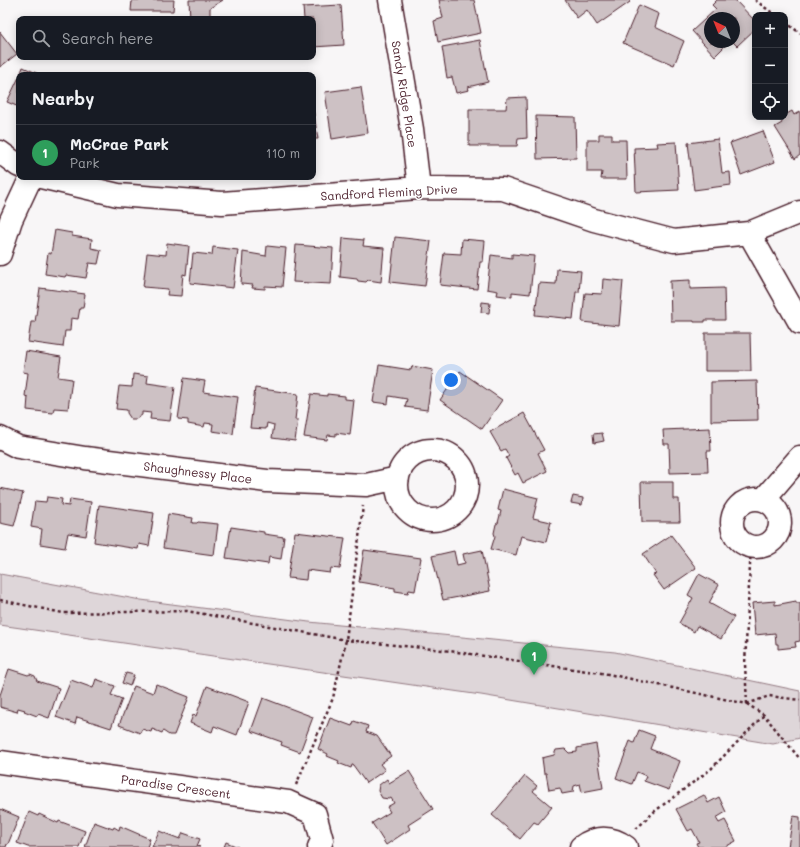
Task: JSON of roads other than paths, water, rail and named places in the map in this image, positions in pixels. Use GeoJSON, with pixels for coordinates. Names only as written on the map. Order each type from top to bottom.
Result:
{"type":"FeatureCollection","features":[{"type":"Feature","properties":{"kind":"street","name":"Sandy Ridge Place"},"geometry":{"type":"LineString","coordinates":[[390,0],[412,129],[419,188]]}},
{"type":"Feature","properties":{"kind":"street"},"geometry":{"type":"LineString","coordinates":[[0,152],[16,164]]}},
{"type":"Feature","properties":{"kind":"street"},"geometry":{"type":"LineString","coordinates":[[0,254],[11,220],[30,180]]}},
{"type":"Feature","properties":{"kind":"street","name":"Sandford Fleming Drive"},"geometry":{"type":"LineString","coordinates":[[54,180],[118,195],[222,203],[419,188],[503,189],[594,220],[674,241],[749,233],[800,212]]}},
{"type":"Feature","properties":{"kind":"street"},"geometry":{"type":"LineString","coordinates":[[749,233],[800,323]]}},
{"type":"Feature","properties":{"kind":"street","name":"Shaughnessy Place"},"geometry":{"type":"LineString","coordinates":[[0,438],[18,447],[85,458],[267,480],[366,485],[398,478]]}},
{"type":"Feature","properties":{"kind":"street"},"geometry":{"type":"LineString","coordinates":[[763,500],[800,457]]}},
{"type":"Feature","properties":{"kind":"street"},"geometry":{"type":"LineString","coordinates":[[754,499],[763,500],[775,508],[779,515],[780,523],[778,531],[774,539],[767,544],[759,547],[751,546],[742,542],[736,536],[732,527],[732,519],[736,510],[742,504],[754,499]]}},
{"type":"Feature","properties":{"kind":"street","name":"Paradise Crescent"},"geometry":{"type":"LineString","coordinates":[[0,762],[288,802],[315,814],[322,840],[319,847]]}},
{"type":"Feature","properties":{"kind":"street"},"geometry":{"type":"LineString","coordinates":[[581,847],[598,838],[609,839],[623,845]]}},
{"type":"Feature","properties":{"kind":"place","name":"McCrae Park"},"geometry":{"type":"Point","coordinates":[534,675]}}]}
